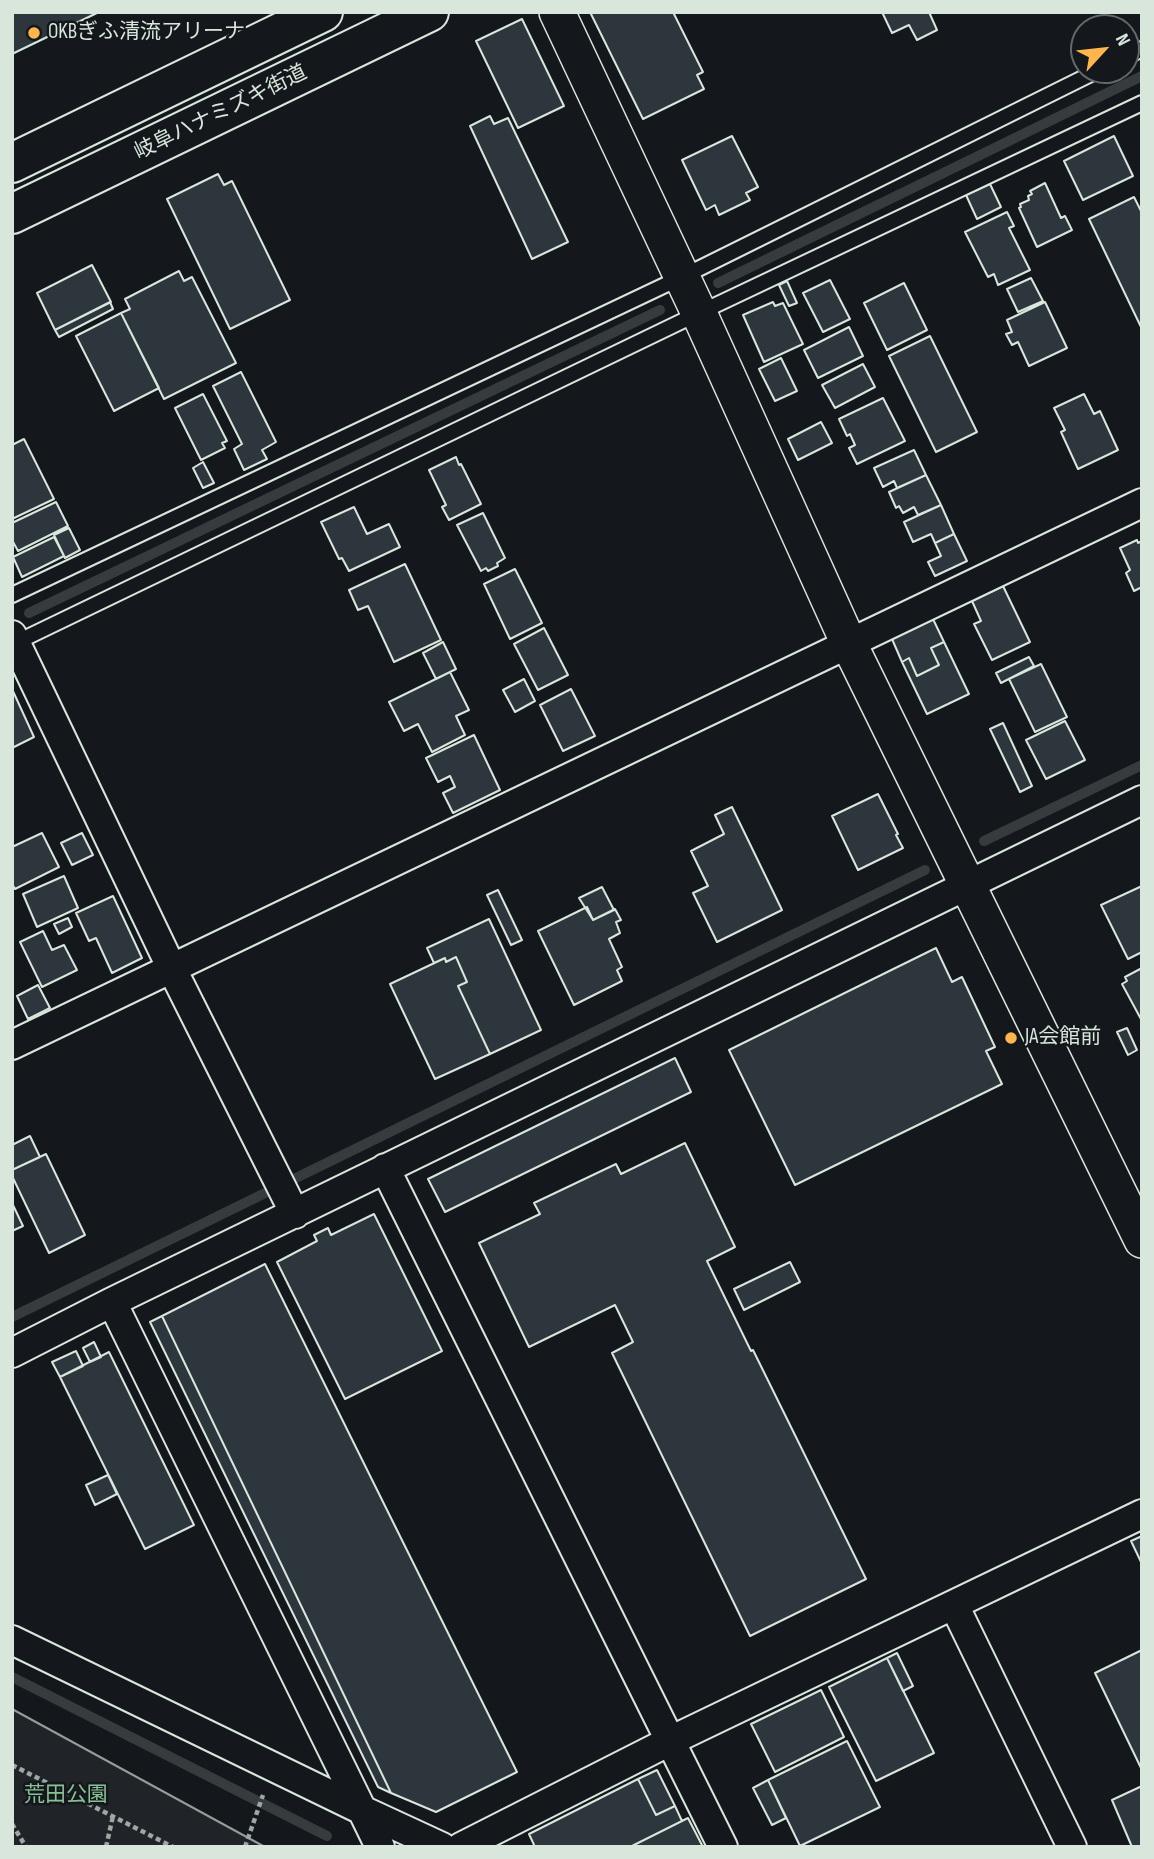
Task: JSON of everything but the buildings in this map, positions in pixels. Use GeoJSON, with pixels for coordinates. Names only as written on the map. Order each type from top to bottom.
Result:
{"type":"FeatureCollection","features":[{"type":"Feature","properties":{"kind":"main road"},"geometry":{"type":"LineString","coordinates":[[12,163],[323,12]]}},
{"type":"Feature","properties":{"kind":"main road","name":"岐阜ハナミズキ街道"},"geometry":{"type":"LineString","coordinates":[[12,214],[429,12]]}},
{"type":"Feature","properties":{"kind":"street"},"geometry":{"type":"LineString","coordinates":[[557,12],[699,313],[849,644],[1142,1240]]}},
{"type":"Feature","properties":{"kind":"street"},"geometry":{"type":"LineString","coordinates":[[12,1045],[1142,503]]}},
{"type":"Feature","properties":{"kind":"street"},"geometry":{"type":"LineString","coordinates":[[13,640],[292,1209]]}},
{"type":"Feature","properties":{"kind":"street"},"geometry":{"type":"LineString","coordinates":[[12,1353],[292,1209],[385,1168],[1142,800]]}},
{"type":"Feature","properties":{"kind":"street"},"geometry":{"type":"LineString","coordinates":[[385,1168],[723,1847]]}},
{"type":"Feature","properties":{"kind":"street"},"geometry":{"type":"LineString","coordinates":[[112,1301],[380,1847]]}},
{"type":"Feature","properties":{"kind":"street"},"geometry":{"type":"LineString","coordinates":[[461,1847],[670,1741],[1142,1514]]}},
{"type":"Feature","properties":{"kind":"street"},"geometry":{"type":"LineString","coordinates":[[954,1605],[1072,1847]]}},
{"type":"Feature","properties":{"kind":"street"},"geometry":{"type":"LineString","coordinates":[[12,1640],[442,1847]]}},
{"type":"Feature","properties":{"kind":"lane"},"geometry":{"type":"LineString","coordinates":[[12,595],[682,277],[1071,84]]}},
{"type":"Feature","properties":{"kind":"lane"},"geometry":{"type":"LineString","coordinates":[[13,640],[1142,103]]}},
{"type":"Feature","properties":{"kind":"path"},"geometry":{"type":"LineString","coordinates":[[12,1765],[173,1847]]}},
{"type":"Feature","properties":{"kind":"path"},"geometry":{"type":"LineString","coordinates":[[245,1847],[263,1794]]}},
{"type":"Feature","properties":{"kind":"path"},"geometry":{"type":"LineString","coordinates":[[106,1847],[113,1816]]}},
{"type":"Feature","properties":{"kind":"path"},"geometry":{"type":"LineString","coordinates":[[12,1824],[26,1847]]}},
{"type":"Feature","properties":{"kind":"green space","name":"荒田公園"},"geometry":{"type":"Polygon","coordinates":[[[12,1709],[265,1847],[12,1847],[12,1709]]]}},
{"type":"Feature","properties":{"kind":"waterway"},"geometry":{"type":"LineString","coordinates":[[718,283],[1142,76]]}},
{"type":"Feature","properties":{"kind":"waterway"},"geometry":{"type":"LineString","coordinates":[[29,613],[660,310]]}},
{"type":"Feature","properties":{"kind":"waterway"},"geometry":{"type":"LineString","coordinates":[[984,841],[1142,765]]}},
{"type":"Feature","properties":{"kind":"waterway"},"geometry":{"type":"LineString","coordinates":[[12,1317],[925,870]]}},
{"type":"Feature","properties":{"kind":"waterway"},"geometry":{"type":"LineString","coordinates":[[12,1677],[327,1836]]}},
{"type":"Feature","properties":{"kind":"place","name":"OKBぎふ清流アリーナ"},"geometry":{"type":"Point","coordinates":[34,33]}},
{"type":"Feature","properties":{"kind":"place","name":"JA会館前"},"geometry":{"type":"Point","coordinates":[1011,1038]}}]}
